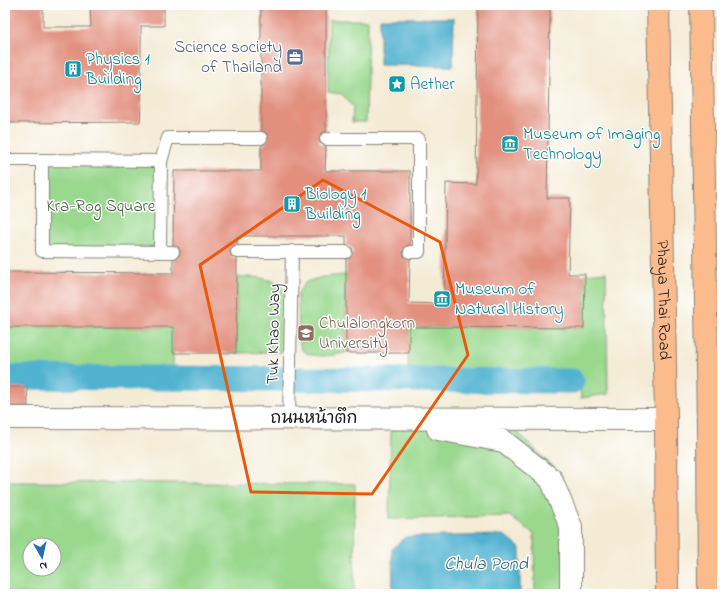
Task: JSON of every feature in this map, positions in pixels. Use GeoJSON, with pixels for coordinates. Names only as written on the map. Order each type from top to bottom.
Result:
{"type":"FeatureCollection","features":[{"type":"Feature","properties":{"kind":"main road","name":"Phaya Thai Road"},"geometry":{"type":"LineString","coordinates":[[658,5],[666,419],[667,594]]}},
{"type":"Feature","properties":{"kind":"main road"},"geometry":{"type":"LineString","coordinates":[[701,5],[715,427],[709,594]]}},
{"type":"Feature","properties":{"kind":"street","name":"ถนนหน้าตึก"},"geometry":{"type":"LineString","coordinates":[[5,418],[666,419]]}},
{"type":"Feature","properties":{"kind":"street"},"geometry":{"type":"LineString","coordinates":[[384,419],[503,441],[551,479],[571,527],[571,594]]}},
{"type":"Feature","properties":{"kind":"lane"},"geometry":{"type":"LineString","coordinates":[[160,252],[161,161],[168,138],[261,138]]}},
{"type":"Feature","properties":{"kind":"lane"},"geometry":{"type":"LineString","coordinates":[[326,139],[420,139],[419,252],[410,252]]}},
{"type":"Feature","properties":{"kind":"lane"},"geometry":{"type":"LineString","coordinates":[[5,160],[161,161]]}},
{"type":"Feature","properties":{"kind":"lane"},"geometry":{"type":"LineString","coordinates":[[42,160],[42,251],[173,252]]}},
{"type":"Feature","properties":{"kind":"lane","name":"Tuk Khao Way"},"geometry":{"type":"LineString","coordinates":[[289,418],[292,251]]}},
{"type":"Feature","properties":{"kind":"lane"},"geometry":{"type":"LineString","coordinates":[[237,252],[346,252]]}},
{"type":"Feature","properties":{"kind":"highlighted area"},"geometry":{"type":"Polygon","coordinates":[[[323,180],[440,242],[468,355],[372,494],[251,492],[200,265],[323,180]]]}},
{"type":"Feature","properties":{"kind":"green space"},"geometry":{"type":"Polygon","coordinates":[[[329,20],[368,20],[366,122],[352,122],[353,107],[342,94],[328,92],[329,20]]]}},
{"type":"Feature","properties":{"kind":"green space","name":"Kra-Rog Square"},"geometry":{"type":"Polygon","coordinates":[[[42,160],[161,161],[160,252],[42,251],[42,160]]]}},
{"type":"Feature","properties":{"kind":"green space"},"geometry":{"type":"Polygon","coordinates":[[[606,272],[608,394],[581,398],[579,377],[408,374],[409,327],[584,328],[585,274],[606,272]]]}},
{"type":"Feature","properties":{"kind":"green space"},"geometry":{"type":"Polygon","coordinates":[[[346,275],[346,353],[328,356],[311,355],[301,349],[299,338],[298,293],[306,282],[322,277],[346,275]]]}},
{"type":"Feature","properties":{"kind":"green space"},"geometry":{"type":"Polygon","coordinates":[[[237,277],[255,277],[266,279],[282,287],[286,302],[287,328],[285,345],[282,352],[236,353],[237,277]]]}},
{"type":"Feature","properties":{"kind":"green space"},"geometry":{"type":"Polygon","coordinates":[[[5,327],[173,327],[173,373],[5,371],[5,327]]]}},
{"type":"Feature","properties":{"kind":"green space"},"geometry":{"type":"Polygon","coordinates":[[[391,428],[513,428],[562,475],[564,594],[535,594],[534,534],[509,516],[389,519],[391,428]]]}},
{"type":"Feature","properties":{"kind":"green space"},"geometry":{"type":"Polygon","coordinates":[[[5,482],[355,484],[354,594],[5,594],[5,482]]]}},
{"type":"Feature","properties":{"kind":"water"},"geometry":{"type":"Polygon","coordinates":[[[380,18],[454,18],[453,66],[380,65],[380,18]]]}},
{"type":"Feature","properties":{"kind":"water","name":"Chula Pond"},"geometry":{"type":"Polygon","coordinates":[[[504,535],[520,548],[520,594],[393,594],[392,549],[406,537],[504,535]]]}},
{"type":"Feature","properties":{"kind":"building","name":"Physics 1 Building"},"geometry":{"type":"Polygon","coordinates":[[[5,5],[43,5],[43,27],[91,27],[90,5],[164,5],[164,26],[141,26],[140,122],[5,123],[5,5]]]}},
{"type":"Feature","properties":{"kind":"building"},"geometry":{"type":"Polygon","coordinates":[[[261,5],[326,5],[326,132],[322,133],[319,139],[320,143],[326,146],[325,171],[410,171],[410,245],[406,246],[403,252],[404,256],[410,259],[409,303],[444,304],[446,183],[476,184],[478,8],[550,9],[547,198],[570,198],[568,274],[585,274],[584,328],[409,327],[409,353],[346,353],[346,259],[350,258],[353,252],[352,248],[346,245],[346,236],[237,236],[237,245],[233,246],[230,252],[231,256],[237,259],[236,353],[173,353],[173,327],[5,327],[5,272],[173,273],[173,259],[179,256],[180,252],[179,248],[173,245],[174,171],[261,171],[261,146],[265,144],[268,138],[267,134],[261,130],[261,5]]]}},
{"type":"Feature","properties":{"kind":"building"},"geometry":{"type":"Polygon","coordinates":[[[5,387],[27,387],[28,406],[5,406],[5,387]]]}},
{"type":"Feature","properties":{"kind":"waterway"},"geometry":{"type":"LineString","coordinates":[[5,377],[572,381]]}},
{"type":"Feature","properties":{"kind":"place","name":"Science society of Thailand"},"geometry":{"type":"Point","coordinates":[295,57]}},
{"type":"Feature","properties":{"kind":"place","name":"Physics 1 Building"},"geometry":{"type":"Point","coordinates":[73,69]}},
{"type":"Feature","properties":{"kind":"place","name":"Aether"},"geometry":{"type":"Point","coordinates":[397,84]}},
{"type":"Feature","properties":{"kind":"place","name":"Museum of Imaging Technology"},"geometry":{"type":"Point","coordinates":[510,144]}},
{"type":"Feature","properties":{"kind":"place","name":"Biology 1 Building"},"geometry":{"type":"Point","coordinates":[292,204]}},
{"type":"Feature","properties":{"kind":"place","name":"Museum of Natural History"},"geometry":{"type":"Point","coordinates":[442,299]}},
{"type":"Feature","properties":{"kind":"place","name":"Chulalongkorn University"},"geometry":{"type":"Point","coordinates":[306,333]}}]}
